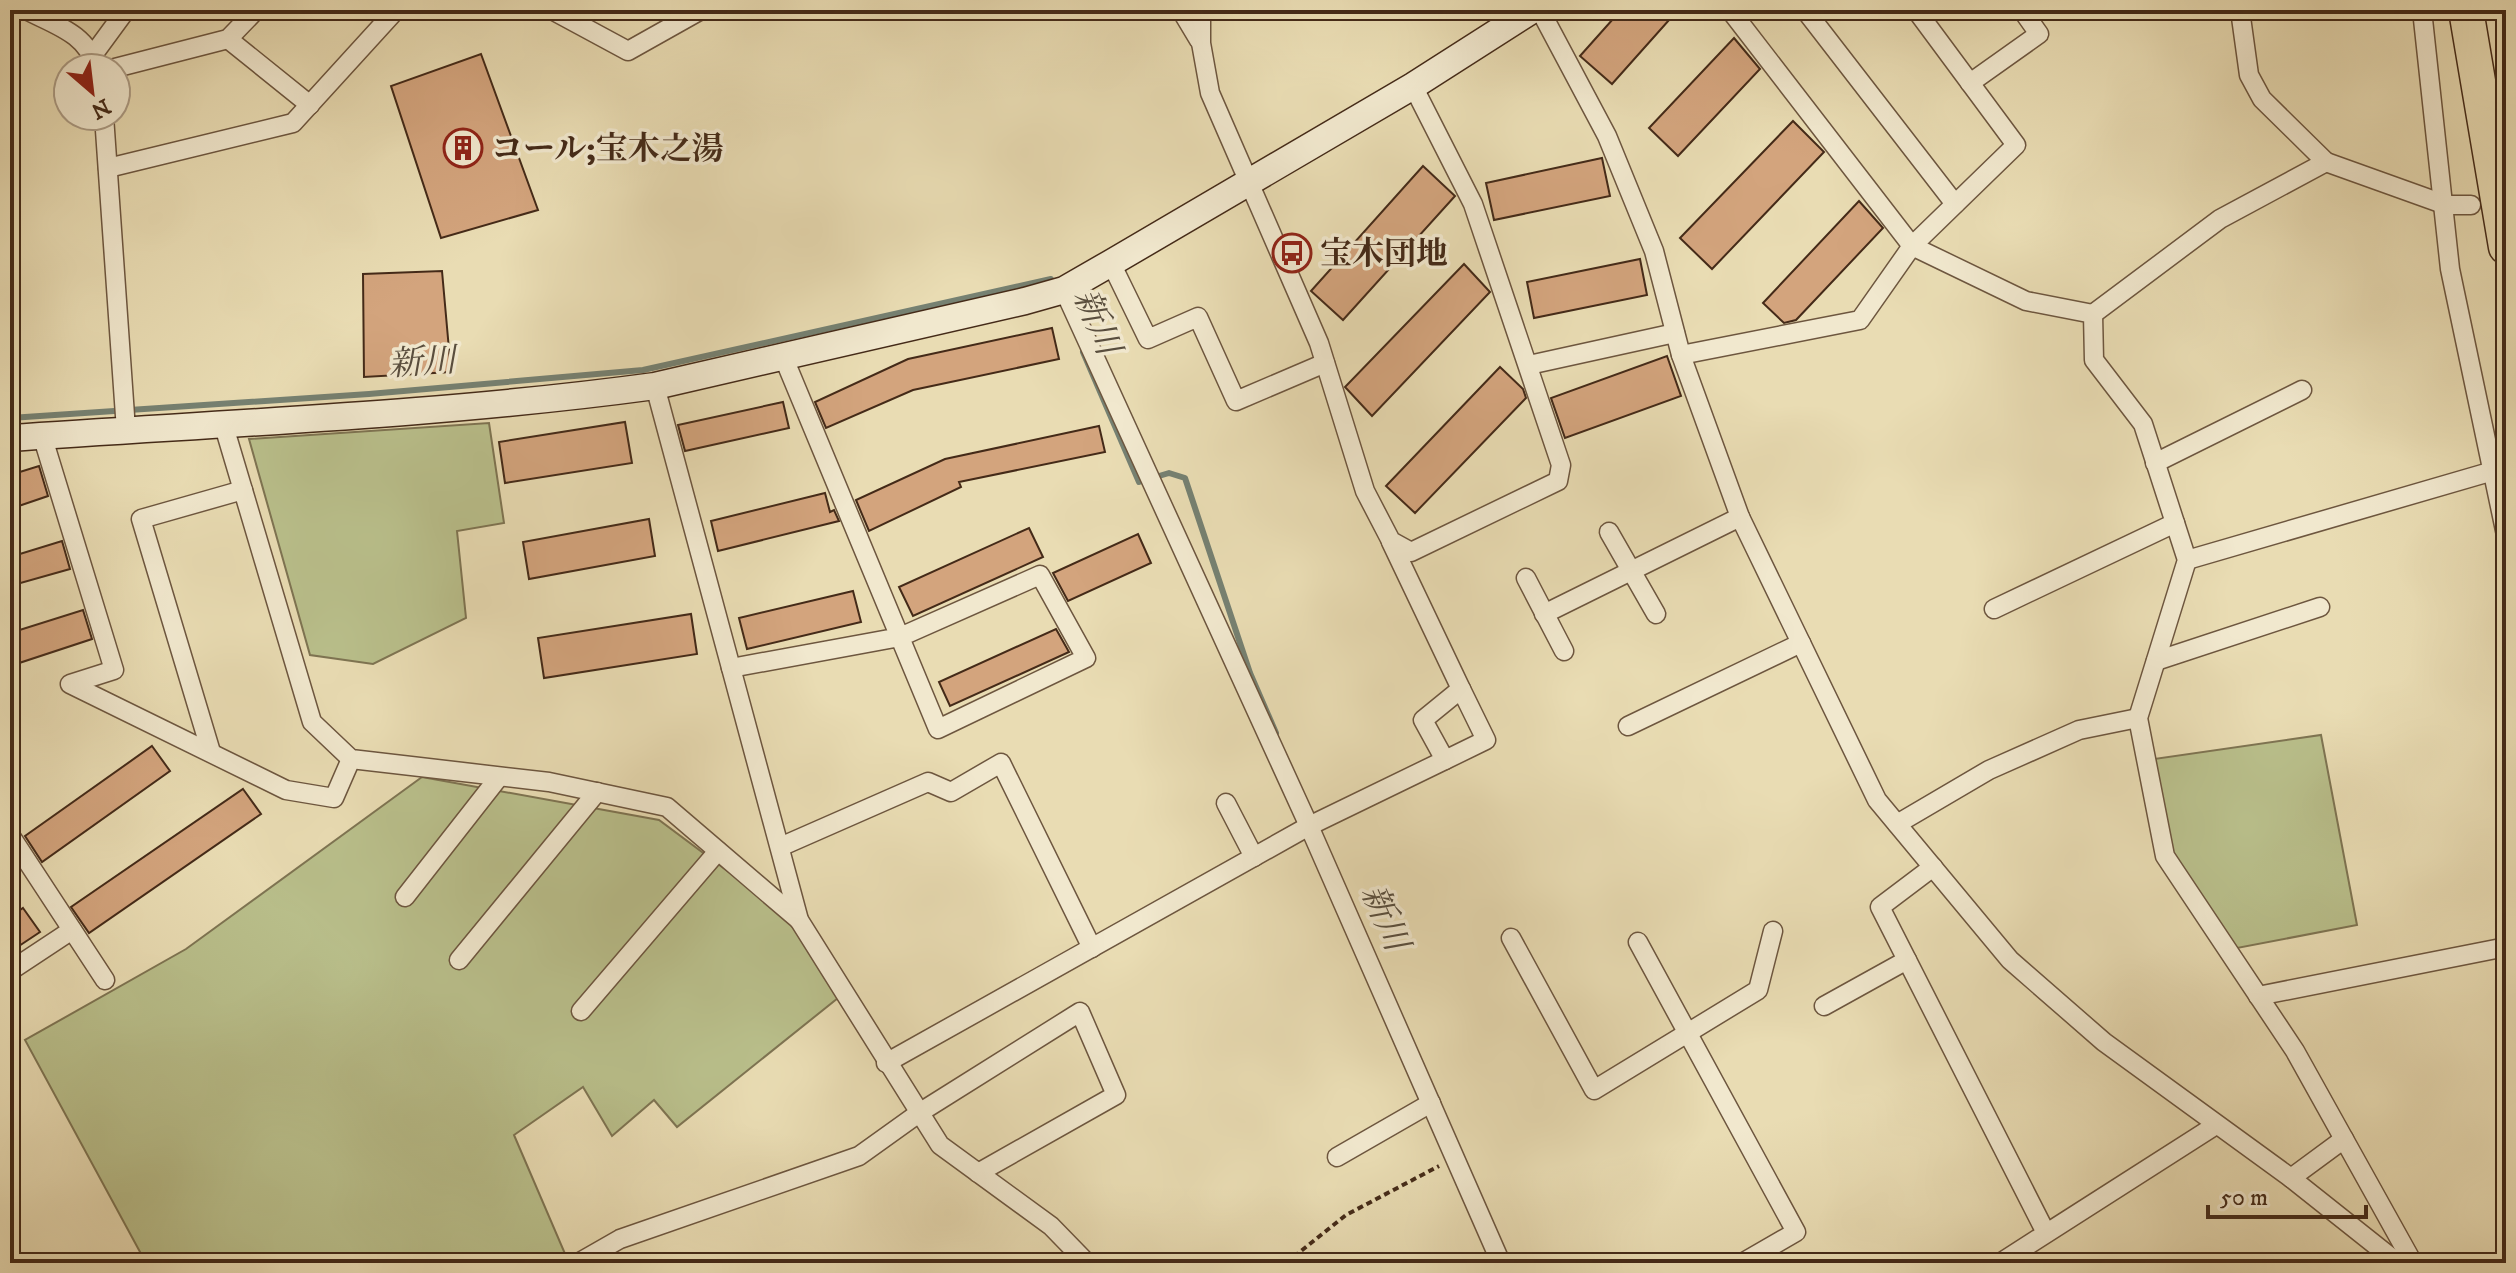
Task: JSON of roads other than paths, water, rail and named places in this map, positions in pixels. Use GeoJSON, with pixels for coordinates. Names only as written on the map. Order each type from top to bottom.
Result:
{"type":"FeatureCollection","features":[{"type":"Feature","properties":{"kind":"highway"},"geometry":{"type":"LineString","coordinates":[[2466,10],[2506,247]]}},
{"type":"Feature","properties":{"kind":"street"},"geometry":{"type":"LineString","coordinates":[[26,10],[79,37],[89,52]]}},
{"type":"Feature","properties":{"kind":"street"},"geometry":{"type":"LineString","coordinates":[[101,52],[126,10]]}},
{"type":"Feature","properties":{"kind":"street"},"geometry":{"type":"LineString","coordinates":[[132,64],[228,39],[256,10]]}},
{"type":"Feature","properties":{"kind":"street"},"geometry":{"type":"LineString","coordinates":[[108,168],[293,123],[396,10]]}},
{"type":"Feature","properties":{"kind":"street"},"geometry":{"type":"LineString","coordinates":[[552,10],[628,51],[701,10]]}},
{"type":"Feature","properties":{"kind":"street"},"geometry":{"type":"LineString","coordinates":[[1181,10],[1201,43]]}},
{"type":"Feature","properties":{"kind":"street"},"geometry":{"type":"LineString","coordinates":[[886,1063],[1309,826],[1486,740],[1365,491],[1325,363],[1210,93],[1201,43],[1201,10]]}},
{"type":"Feature","properties":{"kind":"street"},"geometry":{"type":"LineString","coordinates":[[1730,10],[1912,246],[2026,301],[2093,314],[2220,219],[2326,162]]}},
{"type":"Feature","properties":{"kind":"street"},"geometry":{"type":"LineString","coordinates":[[1805,10],[1955,204]]}},
{"type":"Feature","properties":{"kind":"street"},"geometry":{"type":"LineString","coordinates":[[1681,355],[1860,320],[1912,246],[2016,145],[1916,10]]}},
{"type":"Feature","properties":{"kind":"street"},"geometry":{"type":"LineString","coordinates":[[1970,83],[2039,34],[2022,10]]}},
{"type":"Feature","properties":{"kind":"street"},"geometry":{"type":"LineString","coordinates":[[2240,10],[2249,75],[2262,99],[2326,162],[2446,205],[2471,205]]}},
{"type":"Feature","properties":{"kind":"street"},"geometry":{"type":"LineString","coordinates":[[2422,10],[2446,205],[2450,269],[2506,535]]}},
{"type":"Feature","properties":{"kind":"street"},"geometry":{"type":"LineString","coordinates":[[10,438],[478,406],[655,386],[1064,290],[1413,86],[1525,13],[1613,150],[1654,251],[1681,355],[1740,517],[1877,800],[2010,960],[2104,1042],[2291,1178],[2398,1263]]}},
{"type":"Feature","properties":{"kind":"street"},"geometry":{"type":"LineString","coordinates":[[228,39],[310,105]]}},
{"type":"Feature","properties":{"kind":"street"},"geometry":{"type":"LineString","coordinates":[[1391,541],[1411,552],[1558,481],[1561,465],[1473,204],[1413,86]]}},
{"type":"Feature","properties":{"kind":"street"},"geometry":{"type":"LineString","coordinates":[[105,132],[126,430]]}},
{"type":"Feature","properties":{"kind":"street"},"geometry":{"type":"LineString","coordinates":[[1111,263],[1148,339],[1198,317],[1236,401],[1325,363]]}},
{"type":"Feature","properties":{"kind":"street"},"geometry":{"type":"LineString","coordinates":[[1064,290],[1309,826],[1501,1263]]}},
{"type":"Feature","properties":{"kind":"street"},"geometry":{"type":"LineString","coordinates":[[2093,314],[2094,360],[2143,424],[2187,560],[2138,718],[2165,856],[2295,1051],[2413,1263]]}},
{"type":"Feature","properties":{"kind":"street"},"geometry":{"type":"LineString","coordinates":[[1529,365],[1675,333]]}},
{"type":"Feature","properties":{"kind":"street"},"geometry":{"type":"LineString","coordinates":[[731,668],[900,637],[1040,575],[1086,658],[938,729],[900,637],[783,356]]}},
{"type":"Feature","properties":{"kind":"street"},"geometry":{"type":"LineString","coordinates":[[655,386],[799,920],[940,1145],[1051,1226],[1087,1263]]}},
{"type":"Feature","properties":{"kind":"street"},"geometry":{"type":"LineString","coordinates":[[2155,463],[2302,390]]}},
{"type":"Feature","properties":{"kind":"street"},"geometry":{"type":"LineString","coordinates":[[223,423],[312,722],[351,759],[499,777],[597,792],[667,807],[799,920]]}},
{"type":"Feature","properties":{"kind":"street"},"geometry":{"type":"LineString","coordinates":[[42,435],[114,670],[70,684],[286,790],[334,798],[351,759]]}},
{"type":"Feature","properties":{"kind":"street"},"geometry":{"type":"LineString","coordinates":[[2187,560],[2493,471]]}},
{"type":"Feature","properties":{"kind":"street"},"geometry":{"type":"LineString","coordinates":[[211,752],[141,519],[243,490]]}},
{"type":"Feature","properties":{"kind":"street"},"geometry":{"type":"LineString","coordinates":[[1544,614],[1740,517]]}},
{"type":"Feature","properties":{"kind":"street"},"geometry":{"type":"LineString","coordinates":[[1994,609],[2175,523]]}},
{"type":"Feature","properties":{"kind":"street"},"geometry":{"type":"LineString","coordinates":[[1609,532],[1656,614]]}},
{"type":"Feature","properties":{"kind":"street"},"geometry":{"type":"LineString","coordinates":[[1526,578],[1564,651]]}},
{"type":"Feature","properties":{"kind":"street"},"geometry":{"type":"LineString","coordinates":[[2156,661],[2320,607]]}},
{"type":"Feature","properties":{"kind":"street"},"geometry":{"type":"LineString","coordinates":[[1628,726],[1801,643]]}},
{"type":"Feature","properties":{"kind":"street"},"geometry":{"type":"LineString","coordinates":[[1445,760],[1423,720],[1461,689]]}},
{"type":"Feature","properties":{"kind":"street"},"geometry":{"type":"LineString","coordinates":[[1897,824],[1989,770],[2079,730],[2138,718]]}},
{"type":"Feature","properties":{"kind":"street"},"geometry":{"type":"LineString","coordinates":[[780,847],[928,782],[951,792],[1001,763],[1092,948]]}},
{"type":"Feature","properties":{"kind":"street"},"geometry":{"type":"LineString","coordinates":[[405,897],[499,777]]}},
{"type":"Feature","properties":{"kind":"street"},"geometry":{"type":"LineString","coordinates":[[459,960],[597,792]]}},
{"type":"Feature","properties":{"kind":"street"},"geometry":{"type":"LineString","coordinates":[[1226,803],[1254,857]]}},
{"type":"Feature","properties":{"kind":"street"},"geometry":{"type":"LineString","coordinates":[[10,835],[105,980]]}},
{"type":"Feature","properties":{"kind":"street"},"geometry":{"type":"LineString","coordinates":[[581,1011],[718,851]]}},
{"type":"Feature","properties":{"kind":"street"},"geometry":{"type":"LineString","coordinates":[[1933,867],[1880,907],[2046,1233]]}},
{"type":"Feature","properties":{"kind":"street"},"geometry":{"type":"LineString","coordinates":[[10,971],[72,930]]}},
{"type":"Feature","properties":{"kind":"street"},"geometry":{"type":"LineString","coordinates":[[1511,938],[1594,1090],[1758,990],[1773,931]]}},
{"type":"Feature","properties":{"kind":"street"},"geometry":{"type":"LineString","coordinates":[[1638,942],[1796,1232],[1742,1263]]}},
{"type":"Feature","properties":{"kind":"street"},"geometry":{"type":"LineString","coordinates":[[2258,996],[2506,947]]}},
{"type":"Feature","properties":{"kind":"street"},"geometry":{"type":"LineString","coordinates":[[1824,1006],[1907,960]]}},
{"type":"Feature","properties":{"kind":"street"},"geometry":{"type":"LineString","coordinates":[[578,1263],[620,1239],[859,1156],[919,1113],[1080,1012],[1116,1095],[978,1173]]}},
{"type":"Feature","properties":{"kind":"street"},"geometry":{"type":"LineString","coordinates":[[1337,1157],[1431,1103]]}},
{"type":"Feature","properties":{"kind":"street"},"geometry":{"type":"LineString","coordinates":[[2000,1263],[2216,1125]]}},
{"type":"Feature","properties":{"kind":"street"},"geometry":{"type":"LineString","coordinates":[[2291,1178],[2344,1139]]}},
{"type":"Feature","properties":{"kind":"waterway","name":"新川"},"geometry":{"type":"LineString","coordinates":[[10,418],[369,394],[643,370],[1051,279],[1055,287]]}},
{"type":"Feature","properties":{"kind":"waterway","name":"新川"},"geometry":{"type":"LineString","coordinates":[[1083,352],[1139,482],[1169,473],[1185,478],[1250,673],[1276,733]]}},
{"type":"Feature","properties":{"kind":"place","name":"コール;宝木之湯"},"geometry":{"type":"Point","coordinates":[463,148]}},
{"type":"Feature","properties":{"kind":"place","name":"宝木団地"},"geometry":{"type":"Point","coordinates":[1292,253]}}]}
